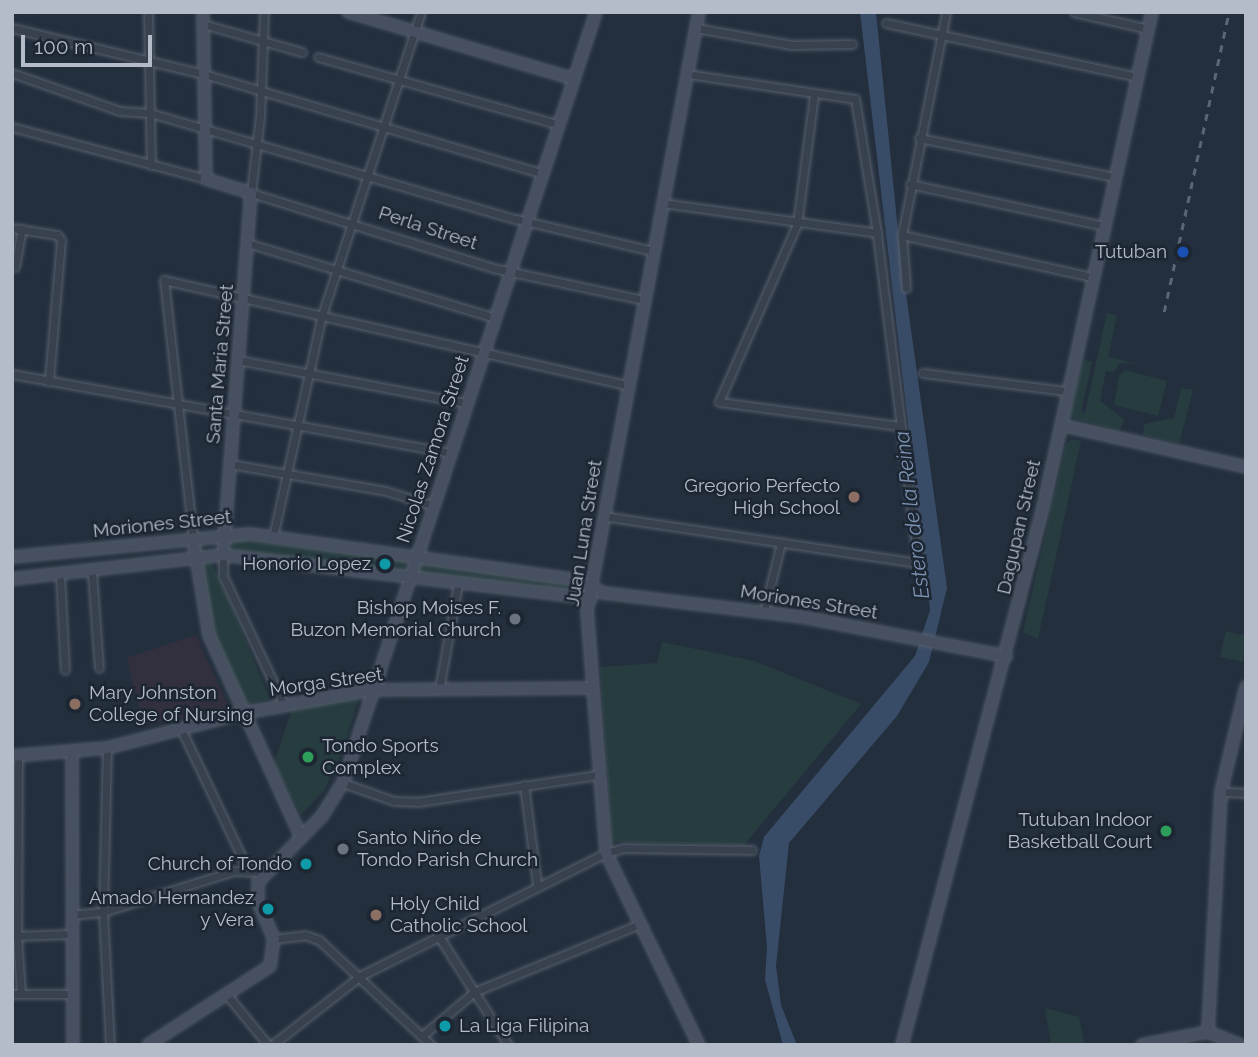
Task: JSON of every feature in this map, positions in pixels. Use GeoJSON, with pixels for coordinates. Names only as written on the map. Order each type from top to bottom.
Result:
{"type":"FeatureCollection","features":[{"type":"Feature","properties":{"kind":"street"},"geometry":{"type":"LineString","coordinates":[[148,12],[151,165]]}},
{"type":"Feature","properties":{"kind":"street"},"geometry":{"type":"LineString","coordinates":[[12,127],[206,180],[203,12]]}},
{"type":"Feature","properties":{"kind":"street","name":"Santa Maria Street"},"geometry":{"type":"LineString","coordinates":[[264,12],[262,91],[233,413],[223,576],[284,705]]}},
{"type":"Feature","properties":{"kind":"street"},"geometry":{"type":"LineString","coordinates":[[348,12],[575,79]]}},
{"type":"Feature","properties":{"kind":"street"},"geometry":{"type":"LineString","coordinates":[[273,537],[322,315],[421,12]]}},
{"type":"Feature","properties":{"kind":"street","name":"Nicolas Zamora Street"},"geometry":{"type":"LineString","coordinates":[[263,872],[322,816],[343,783],[431,505],[596,12]]}},
{"type":"Feature","properties":{"kind":"street","name":"Juan Luna Street"},"geometry":{"type":"LineString","coordinates":[[699,12],[700,29],[687,74],[652,251],[588,599],[590,688],[606,853],[699,1045]]}},
{"type":"Feature","properties":{"kind":"street"},"geometry":{"type":"LineString","coordinates":[[906,288],[902,235],[909,184],[946,12]]}},
{"type":"Feature","properties":{"kind":"street"},"geometry":{"type":"LineString","coordinates":[[1074,12],[1148,29]]}},
{"type":"Feature","properties":{"kind":"street","name":"Dagupan Street"},"geometry":{"type":"LineString","coordinates":[[902,1045],[1006,656],[1061,425],[1066,391],[1152,12]]}},
{"type":"Feature","properties":{"kind":"street"},"geometry":{"type":"LineString","coordinates":[[886,23],[1137,77]]}},
{"type":"Feature","properties":{"kind":"street"},"geometry":{"type":"LineString","coordinates":[[203,24],[302,52]]}},
{"type":"Feature","properties":{"kind":"street"},"geometry":{"type":"LineString","coordinates":[[12,28],[204,75],[385,125],[543,174]]}},
{"type":"Feature","properties":{"kind":"street"},"geometry":{"type":"LineString","coordinates":[[700,29],[791,45],[852,44]]}},
{"type":"Feature","properties":{"kind":"street"},"geometry":{"type":"LineString","coordinates":[[318,57],[560,125]]}},
{"type":"Feature","properties":{"kind":"street"},"geometry":{"type":"LineString","coordinates":[[12,73],[120,111],[150,113],[527,222],[652,251]]}},
{"type":"Feature","properties":{"kind":"street"},"geometry":{"type":"LineString","coordinates":[[603,516],[918,563],[877,233],[855,99],[687,74]]}},
{"type":"Feature","properties":{"kind":"street"},"geometry":{"type":"LineString","coordinates":[[814,95],[797,224],[719,402],[899,426]]}},
{"type":"Feature","properties":{"kind":"street"},"geometry":{"type":"LineString","coordinates":[[919,138],[1115,177]]}},
{"type":"Feature","properties":{"kind":"street","name":"Perla Street"},"geometry":{"type":"LineString","coordinates":[[206,180],[510,272],[643,300]]}},
{"type":"Feature","properties":{"kind":"street"},"geometry":{"type":"LineString","coordinates":[[909,184],[1104,226]]}},
{"type":"Feature","properties":{"kind":"street"},"geometry":{"type":"LineString","coordinates":[[662,203],[797,224],[877,233]]}},
{"type":"Feature","properties":{"kind":"street"},"geometry":{"type":"LineString","coordinates":[[12,228],[57,235],[63,248],[50,381]]}},
{"type":"Feature","properties":{"kind":"street"},"geometry":{"type":"LineString","coordinates":[[15,267],[22,229]]}},
{"type":"Feature","properties":{"kind":"street"},"geometry":{"type":"LineString","coordinates":[[902,235],[1092,277]]}},
{"type":"Feature","properties":{"kind":"street"},"geometry":{"type":"LineString","coordinates":[[247,243],[495,318]]}},
{"type":"Feature","properties":{"kind":"street"},"geometry":{"type":"LineString","coordinates":[[300,835],[203,619],[164,280],[627,385]]}},
{"type":"Feature","properties":{"kind":"street"},"geometry":{"type":"LineString","coordinates":[[238,360],[466,403]]}},
{"type":"Feature","properties":{"kind":"street"},"geometry":{"type":"LineString","coordinates":[[923,373],[1066,391]]}},
{"type":"Feature","properties":{"kind":"street"},"geometry":{"type":"LineString","coordinates":[[12,374],[297,423],[449,453]]}},
{"type":"Feature","properties":{"kind":"street"},"geometry":{"type":"LineString","coordinates":[[1061,425],[1246,467]]}},
{"type":"Feature","properties":{"kind":"street"},"geometry":{"type":"LineString","coordinates":[[230,464],[386,491],[431,505]]}},
{"type":"Feature","properties":{"kind":"street","name":"Moriones Street"},"geometry":{"type":"LineString","coordinates":[[12,557],[224,533],[273,537],[590,585],[604,593],[764,612],[938,641],[1006,656]]}},
{"type":"Feature","properties":{"kind":"street"},"geometry":{"type":"LineString","coordinates":[[764,612],[781,543]]}},
{"type":"Feature","properties":{"kind":"street","name":"Moriones Street"},"geometry":{"type":"LineString","coordinates":[[12,579],[92,573],[223,555],[588,599],[604,593]]}},
{"type":"Feature","properties":{"kind":"street"},"geometry":{"type":"LineString","coordinates":[[92,573],[99,668]]}},
{"type":"Feature","properties":{"kind":"street"},"geometry":{"type":"LineString","coordinates":[[60,576],[65,670]]}},
{"type":"Feature","properties":{"kind":"street"},"geometry":{"type":"LineString","coordinates":[[439,690],[458,583]]}},
{"type":"Feature","properties":{"kind":"street"},"geometry":{"type":"LineString","coordinates":[[1208,1032],[1221,792],[1246,687]]}},
{"type":"Feature","properties":{"kind":"street","name":"Morga Street"},"geometry":{"type":"LineString","coordinates":[[15,756],[107,748],[243,713],[372,690],[590,688]]}},
{"type":"Feature","properties":{"kind":"street"},"geometry":{"type":"LineString","coordinates":[[181,729],[247,868]]}},
{"type":"Feature","properties":{"kind":"street"},"geometry":{"type":"LineString","coordinates":[[107,748],[103,912],[110,1045]]}},
{"type":"Feature","properties":{"kind":"street"},"geometry":{"type":"LineString","coordinates":[[72,753],[73,1045]]}},
{"type":"Feature","properties":{"kind":"street"},"geometry":{"type":"LineString","coordinates":[[15,756],[15,936],[22,994]]}},
{"type":"Feature","properties":{"kind":"street"},"geometry":{"type":"LineString","coordinates":[[343,783],[406,803],[597,775]]}},
{"type":"Feature","properties":{"kind":"street"},"geometry":{"type":"LineString","coordinates":[[524,785],[537,884]]}},
{"type":"Feature","properties":{"kind":"street"},"geometry":{"type":"LineString","coordinates":[[1221,792],[1246,793]]}},
{"type":"Feature","properties":{"kind":"street"},"geometry":{"type":"LineString","coordinates":[[227,995],[270,1045],[360,976],[537,884],[606,853],[624,848],[752,850]]}},
{"type":"Feature","properties":{"kind":"street"},"geometry":{"type":"LineString","coordinates":[[72,915],[103,912],[247,868],[263,872],[256,891],[274,939],[270,966],[153,1044]]}},
{"type":"Feature","properties":{"kind":"street"},"geometry":{"type":"LineString","coordinates":[[422,1036],[474,992],[640,925]]}},
{"type":"Feature","properties":{"kind":"street"},"geometry":{"type":"LineString","coordinates":[[15,936],[72,934]]}},
{"type":"Feature","properties":{"kind":"street"},"geometry":{"type":"LineString","coordinates":[[438,935],[508,1045]]}},
{"type":"Feature","properties":{"kind":"street"},"geometry":{"type":"LineString","coordinates":[[274,939],[312,937],[360,976],[431,1045]]}},
{"type":"Feature","properties":{"kind":"street"},"geometry":{"type":"LineString","coordinates":[[12,994],[72,994]]}},
{"type":"Feature","properties":{"kind":"street"},"geometry":{"type":"LineString","coordinates":[[1142,1045],[1208,1032],[1241,1045]]}},
{"type":"Feature","properties":{"kind":"shaded area"},"geometry":{"type":"Polygon","coordinates":[[[196,635],[229,708],[143,725],[127,658],[196,635]]]}},
{"type":"Feature","properties":{"kind":"green space"},"geometry":{"type":"Polygon","coordinates":[[[1107,313],[1117,316],[1108,357],[1138,364],[1120,363],[1113,372],[1106,371],[1100,401],[1125,420],[1119,431],[1069,417],[1083,360],[1092,362],[1081,412],[1085,413],[1107,313]]]}},
{"type":"Feature","properties":{"kind":"green space"},"geometry":{"type":"Polygon","coordinates":[[[1125,370],[1167,381],[1158,416],[1114,405],[1119,376],[1125,370]]]}},
{"type":"Feature","properties":{"kind":"green space"},"geometry":{"type":"Polygon","coordinates":[[[1181,388],[1193,390],[1179,444],[1143,435],[1144,424],[1174,418],[1181,388]]]}},
{"type":"Feature","properties":{"kind":"green space"},"geometry":{"type":"Polygon","coordinates":[[[1072,439],[1081,441],[1038,639],[1023,632],[1066,444],[1072,439]]]}},
{"type":"Feature","properties":{"kind":"green space"},"geometry":{"type":"Polygon","coordinates":[[[234,538],[407,561],[403,572],[235,550],[229,545],[234,538]]]}},
{"type":"Feature","properties":{"kind":"green space"},"geometry":{"type":"Polygon","coordinates":[[[211,561],[270,699],[245,705],[216,640],[201,563],[211,561]]]}},
{"type":"Feature","properties":{"kind":"green space"},"geometry":{"type":"Polygon","coordinates":[[[419,563],[571,581],[574,588],[570,593],[415,573],[419,563]]]}},
{"type":"Feature","properties":{"kind":"green space"},"geometry":{"type":"Polygon","coordinates":[[[1226,631],[1246,636],[1243,662],[1220,657],[1226,631]]]}},
{"type":"Feature","properties":{"kind":"green space"},"geometry":{"type":"Polygon","coordinates":[[[662,642],[754,661],[861,704],[744,845],[612,842],[600,667],[657,663],[662,642]]]}},
{"type":"Feature","properties":{"kind":"green space","name":"Tondo Sports Complex"},"geometry":{"type":"Polygon","coordinates":[[[359,697],[343,750],[324,791],[301,815],[274,763],[292,709],[359,697]]]}},
{"type":"Feature","properties":{"kind":"green space"},"geometry":{"type":"Polygon","coordinates":[[[1045,1008],[1079,1017],[1084,1043],[1051,1045],[1045,1008]]]}},
{"type":"Feature","properties":{"kind":"water"},"geometry":{"type":"Polygon","coordinates":[[[860,12],[876,12],[900,251],[947,588],[929,662],[897,716],[789,843],[776,966],[781,1005],[797,1045],[783,1045],[765,980],[767,947],[759,856],[764,837],[915,656],[930,610],[860,12]]]}},
{"type":"Feature","properties":{"kind":"railway"},"geometry":{"type":"LineString","coordinates":[[1164,312],[1229,12]]}},
{"type":"Feature","properties":{"kind":"place","name":"Tutuban"},"geometry":{"type":"Point","coordinates":[1183,252]}},
{"type":"Feature","properties":{"kind":"place","name":"Gregorio Perfecto High School"},"geometry":{"type":"Point","coordinates":[854,497]}},
{"type":"Feature","properties":{"kind":"place","name":"Honorio Lopez"},"geometry":{"type":"Point","coordinates":[385,564]}},
{"type":"Feature","properties":{"kind":"place","name":"Bishop Moises F. Buzon Memorial Church"},"geometry":{"type":"Point","coordinates":[515,619]}},
{"type":"Feature","properties":{"kind":"place","name":"Mary Johnston College of Nursing"},"geometry":{"type":"Point","coordinates":[75,704]}},
{"type":"Feature","properties":{"kind":"place","name":"Tondo Sports Complex"},"geometry":{"type":"Point","coordinates":[308,757]}},
{"type":"Feature","properties":{"kind":"place","name":"Tutuban Indoor Basketball Court"},"geometry":{"type":"Point","coordinates":[1166,831]}},
{"type":"Feature","properties":{"kind":"place","name":"Santo Niño de Tondo Parish Church"},"geometry":{"type":"Point","coordinates":[343,849]}},
{"type":"Feature","properties":{"kind":"place","name":"Church of Tondo"},"geometry":{"type":"Point","coordinates":[306,864]}},
{"type":"Feature","properties":{"kind":"place","name":"Amado Hernandez y Vera"},"geometry":{"type":"Point","coordinates":[268,909]}},
{"type":"Feature","properties":{"kind":"place","name":"Holy Child Catholic School"},"geometry":{"type":"Point","coordinates":[376,915]}},
{"type":"Feature","properties":{"kind":"place","name":"La Liga Filipina"},"geometry":{"type":"Point","coordinates":[445,1026]}},
{"type":"Feature","properties":{"kind":"water label","name":"Estero de la Reina"},"geometry":{"type":"Point","coordinates":[912,515]}}]}
